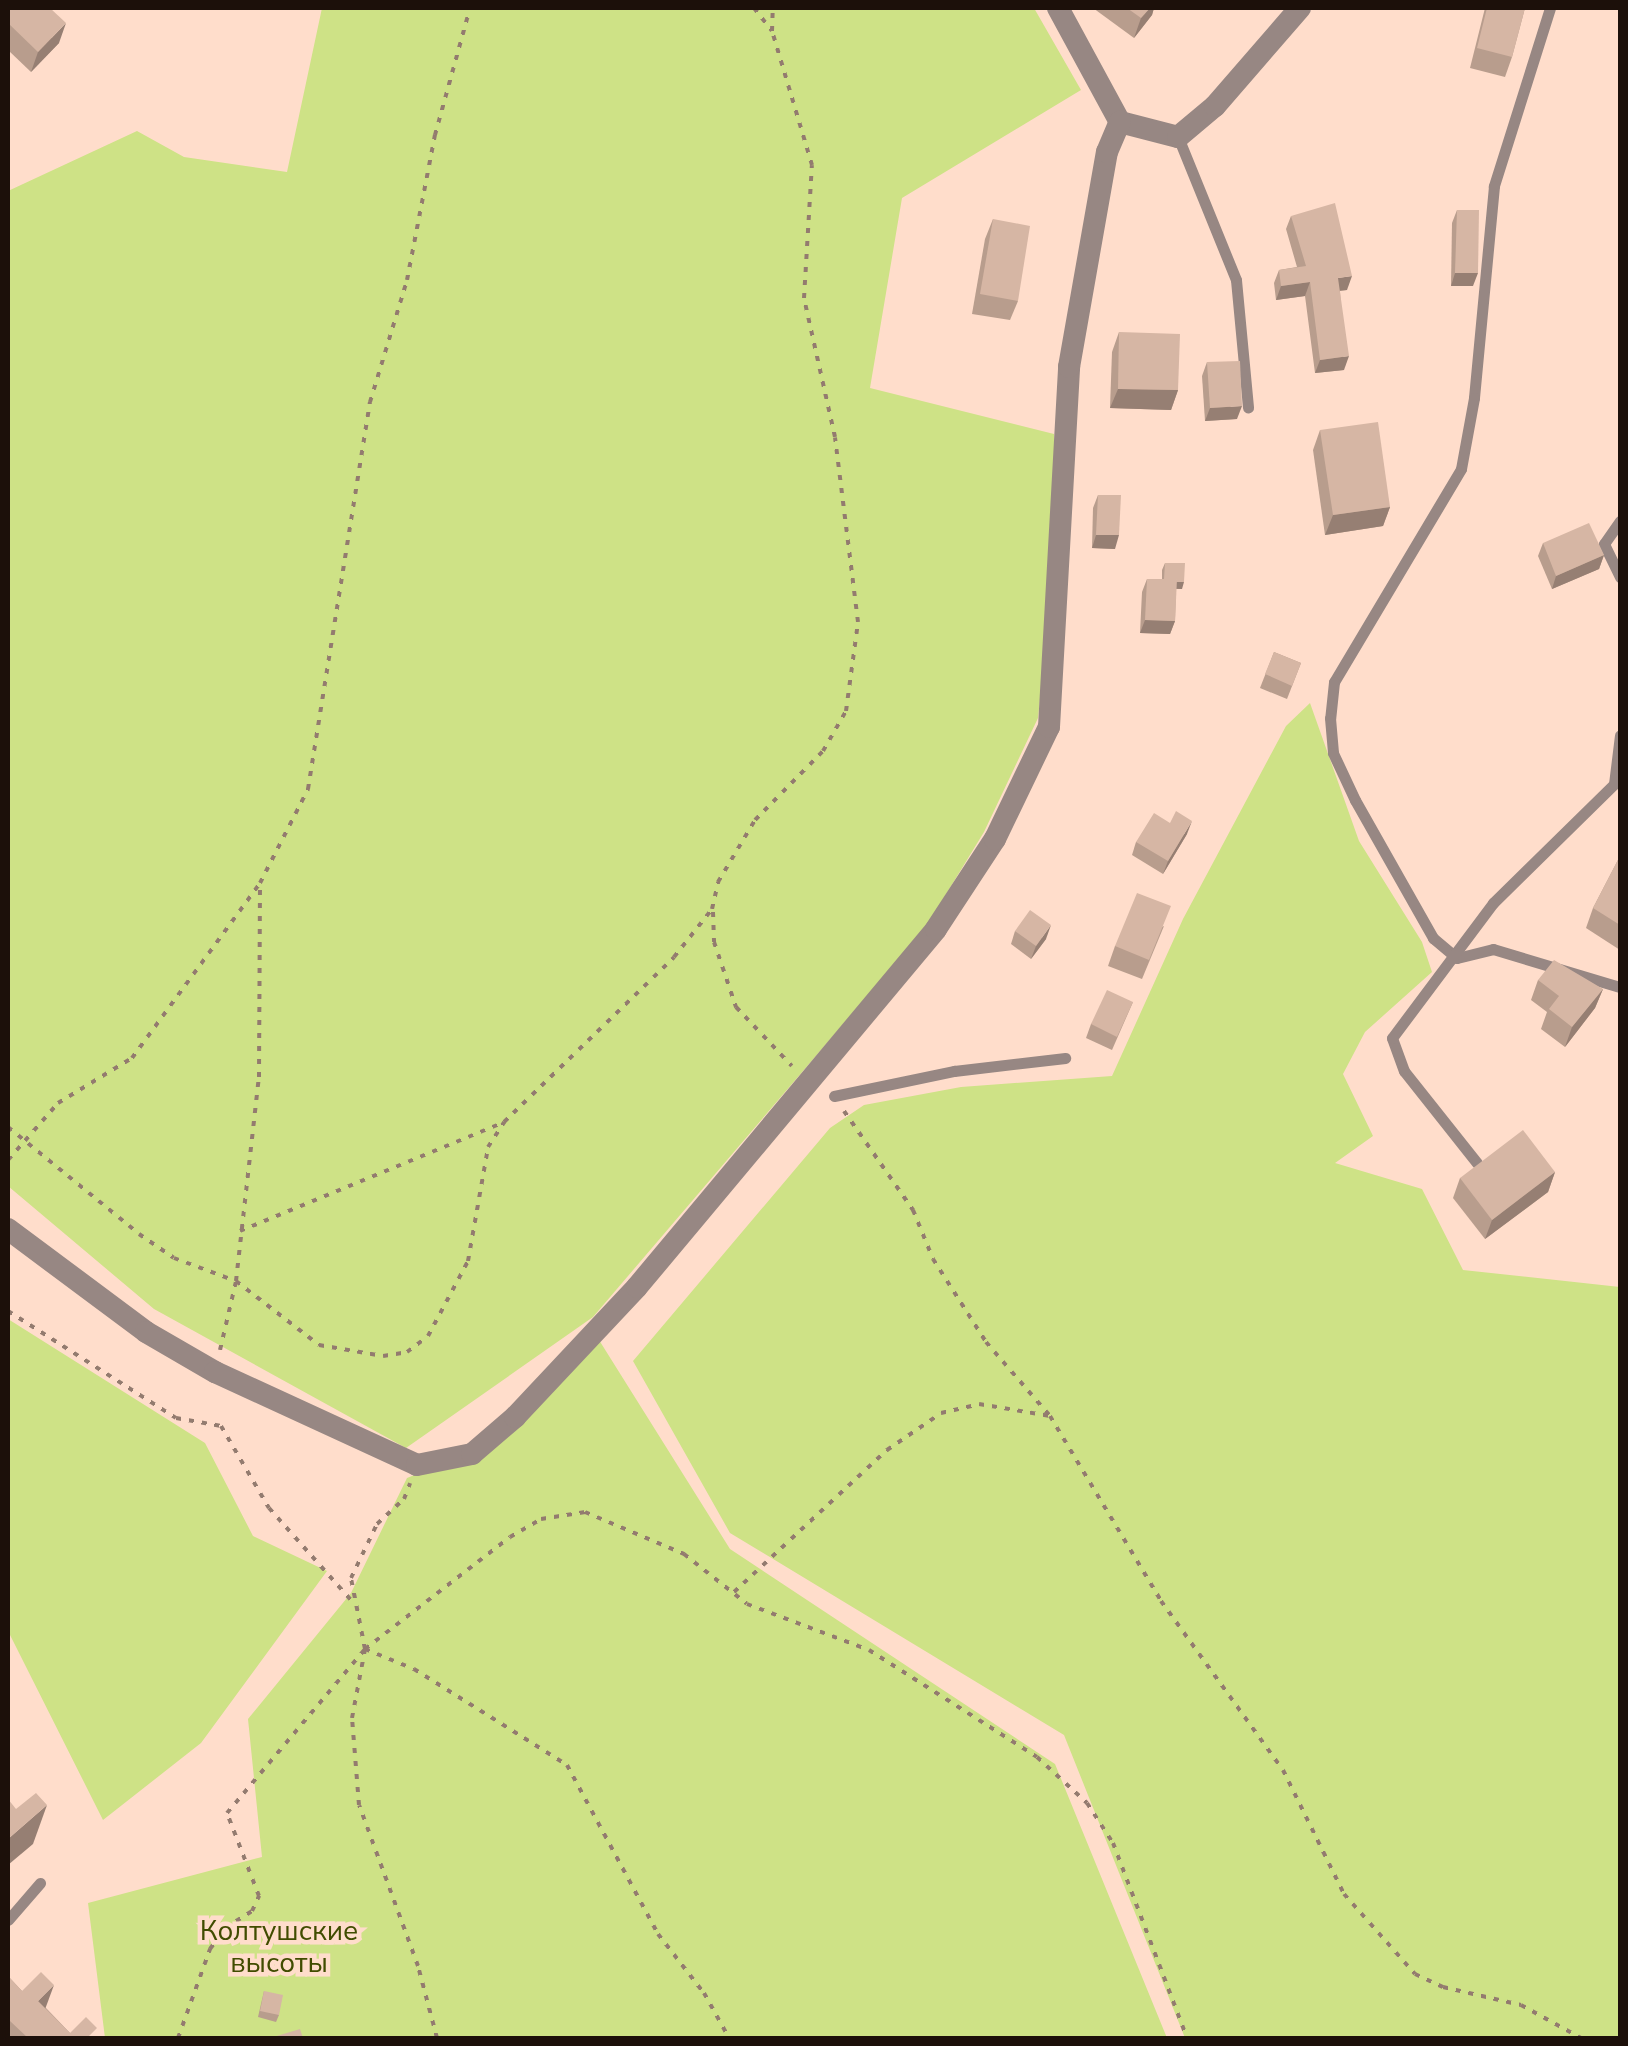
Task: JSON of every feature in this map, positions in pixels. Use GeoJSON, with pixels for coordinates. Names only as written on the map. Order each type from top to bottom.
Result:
{"type":"FeatureCollection","features":[{"type":"Feature","properties":{"kind":"street"},"geometry":{"type":"LineString","coordinates":[[1058,8],[1120,122],[1178,137],[1215,106],[1300,8]]}},
{"type":"Feature","properties":{"kind":"street"},"geometry":{"type":"LineString","coordinates":[[8,1229],[146,1332],[215,1372],[417,1464],[472,1454],[516,1416],[637,1286],[936,929],[995,838],[1049,727],[1070,367],[1107,152],[1120,122]]}},
{"type":"Feature","properties":{"kind":"lane"},"geometry":{"type":"LineString","coordinates":[[1457,958],[1433,938],[1355,800],[1334,753],[1330,718],[1334,682],[1461,469],[1474,398],[1494,186],[1550,8]]}},
{"type":"Feature","properties":{"kind":"lane"},"geometry":{"type":"LineString","coordinates":[[1178,137],[1236,280],[1248,408]]}},
{"type":"Feature","properties":{"kind":"lane"},"geometry":{"type":"LineString","coordinates":[[1620,521],[1604,544],[1620,578]]}},
{"type":"Feature","properties":{"kind":"lane"},"geometry":{"type":"LineString","coordinates":[[1477,1164],[1404,1071],[1392,1038],[1457,958],[1493,902],[1614,784],[1620,735]]}},
{"type":"Feature","properties":{"kind":"lane"},"geometry":{"type":"LineString","coordinates":[[1457,958],[1493,948],[1620,986]]}},
{"type":"Feature","properties":{"kind":"lane"},"geometry":{"type":"LineString","coordinates":[[834,1096],[954,1071],[1066,1058]]}},
{"type":"Feature","properties":{"kind":"lane"},"geometry":{"type":"LineString","coordinates":[[8,1920],[40,1883]]}},
{"type":"Feature","properties":{"kind":"path"},"geometry":{"type":"LineString","coordinates":[[8,1160],[58,1103],[132,1058],[260,883],[308,789],[370,402],[408,280],[435,135],[470,8]]}},
{"type":"Feature","properties":{"kind":"path"},"geometry":{"type":"LineString","coordinates":[[754,8],[772,30]]}},
{"type":"Feature","properties":{"kind":"path"},"geometry":{"type":"LineString","coordinates":[[773,8],[772,30],[812,164],[804,298],[843,492],[856,661],[846,710],[823,751],[755,820],[718,882],[712,908],[714,942],[736,1007],[759,1036],[810,1079]]}},
{"type":"Feature","properties":{"kind":"path"},"geometry":{"type":"LineString","coordinates":[[215,1372],[236,1280],[259,1078],[260,883]]}},
{"type":"Feature","properties":{"kind":"path"},"geometry":{"type":"LineString","coordinates":[[8,1127],[174,1258],[236,1280],[320,1346],[356,1355],[406,1352],[428,1336],[453,1298],[476,1233],[488,1147],[504,1122],[674,957],[712,908]]}},
{"type":"Feature","properties":{"kind":"path"},"geometry":{"type":"LineString","coordinates":[[834,1096],[913,1210],[933,1259],[986,1342],[1050,1416],[1160,1601],[1283,1770],[1324,1864],[1390,1950],[1415,1974],[1443,1987],[1522,2004],[1580,2038]]}},
{"type":"Feature","properties":{"kind":"path"},"geometry":{"type":"LineString","coordinates":[[240,1232],[504,1122]]}},
{"type":"Feature","properties":{"kind":"path"},"geometry":{"type":"LineString","coordinates":[[8,1311],[176,1418],[221,1426],[269,1508],[352,1602]]}},
{"type":"Feature","properties":{"kind":"path"},"geometry":{"type":"LineString","coordinates":[[733,1592],[887,1450],[940,1413],[980,1404],[1050,1416]]}},
{"type":"Feature","properties":{"kind":"path"},"geometry":{"type":"LineString","coordinates":[[417,1464],[404,1500],[365,1546],[352,1578],[352,1602],[365,1650],[352,1718],[360,1805],[418,1966],[437,2038]]}},
{"type":"Feature","properties":{"kind":"path"},"geometry":{"type":"LineString","coordinates":[[178,2038],[210,1949],[226,1928],[252,1911],[259,1896],[226,1813],[365,1650],[510,1537],[562,1512],[586,1512],[684,1554],[733,1592],[893,1664],[972,1721],[1037,1758],[1086,1804],[1129,1875],[1187,2038]]}},
{"type":"Feature","properties":{"kind":"path"},"geometry":{"type":"LineString","coordinates":[[365,1650],[414,1669],[567,1765],[658,1934],[704,1993],[729,2038]]}},
{"type":"Feature","properties":{"kind":"green space"},"geometry":{"type":"Polygon","coordinates":[[[322,8],[1034,8],[1081,90],[902,198],[870,388],[1054,434],[1056,551],[1038,718],[984,832],[926,927],[593,1317],[406,1448],[154,1309],[8,1186],[8,191],[137,131],[184,157],[287,172],[322,8]]]}},
{"type":"Feature","properties":{"kind":"green space"},"geometry":{"type":"Polygon","coordinates":[[[1310,703],[1359,841],[1422,942],[1432,972],[1365,1032],[1343,1074],[1373,1136],[1335,1163],[1422,1189],[1463,1270],[1620,1287],[1620,2038],[1185,2038],[1064,1735],[730,1533],[633,1361],[830,1128],[864,1105],[961,1087],[1112,1076],[1183,919],[1286,726],[1310,703]]]}},
{"type":"Feature","properties":{"kind":"green space"},"geometry":{"type":"Polygon","coordinates":[[[8,1319],[205,1443],[253,1536],[327,1571],[201,1743],[103,1820],[8,1631],[8,1319]]]}},
{"type":"Feature","properties":{"kind":"green space","name":"Колтушские высоты"},"geometry":{"type":"Polygon","coordinates":[[[599,1340],[730,1549],[1055,1764],[1167,2038],[105,2038],[88,1903],[262,1857],[248,1719],[351,1593],[407,1478],[481,1448],[599,1340]]]}},
{"type":"Feature","properties":{"kind":"building"},"geometry":{"type":"Polygon","coordinates":[[[8,8],[50,8],[66,23],[38,52],[8,23],[8,8]]]}},
{"type":"Feature","properties":{"kind":"building"},"geometry":{"type":"Polygon","coordinates":[[[1127,8],[1150,8],[1141,18],[1127,8]]]}},
{"type":"Feature","properties":{"kind":"building"},"geometry":{"type":"Polygon","coordinates":[[[1487,8],[1525,8],[1512,57],[1477,48],[1487,8]]]}},
{"type":"Feature","properties":{"kind":"building"},"geometry":{"type":"Polygon","coordinates":[[[1335,203],[1352,276],[1338,278],[1349,356],[1320,360],[1310,282],[1281,286],[1279,270],[1306,266],[1291,216],[1335,203]]]}},
{"type":"Feature","properties":{"kind":"building"},"geometry":{"type":"Polygon","coordinates":[[[1457,210],[1479,210],[1478,273],[1455,273],[1457,210]]]}},
{"type":"Feature","properties":{"kind":"building"},"geometry":{"type":"Polygon","coordinates":[[[993,219],[1030,226],[1018,301],[980,294],[993,219]]]}},
{"type":"Feature","properties":{"kind":"building"},"geometry":{"type":"Polygon","coordinates":[[[1119,332],[1180,334],[1178,390],[1118,389],[1119,332]]]}},
{"type":"Feature","properties":{"kind":"building"},"geometry":{"type":"Polygon","coordinates":[[[1240,361],[1242,406],[1210,408],[1207,362],[1240,361]]]}},
{"type":"Feature","properties":{"kind":"building"},"geometry":{"type":"Polygon","coordinates":[[[1378,422],[1390,507],[1333,515],[1320,430],[1378,422]]]}},
{"type":"Feature","properties":{"kind":"building"},"geometry":{"type":"Polygon","coordinates":[[[1098,495],[1121,495],[1119,535],[1096,535],[1098,495]]]}},
{"type":"Feature","properties":{"kind":"building"},"geometry":{"type":"Polygon","coordinates":[[[1589,523],[1604,555],[1556,576],[1543,543],[1589,523]]]}},
{"type":"Feature","properties":{"kind":"building"},"geometry":{"type":"Polygon","coordinates":[[[1165,563],[1185,563],[1184,582],[1164,579],[1165,563]]]}},
{"type":"Feature","properties":{"kind":"building"},"geometry":{"type":"Polygon","coordinates":[[[1147,579],[1177,579],[1175,621],[1145,620],[1147,579]]]}},
{"type":"Feature","properties":{"kind":"building"},"geometry":{"type":"Polygon","coordinates":[[[1274,652],[1301,663],[1292,686],[1265,674],[1274,652]]]}},
{"type":"Feature","properties":{"kind":"building"},"geometry":{"type":"Polygon","coordinates":[[[1176,811],[1192,821],[1168,861],[1136,842],[1154,813],[1170,823],[1176,811]]]}},
{"type":"Feature","properties":{"kind":"building"},"geometry":{"type":"Polygon","coordinates":[[[1620,856],[1620,925],[1593,908],[1620,856]]]}},
{"type":"Feature","properties":{"kind":"building"},"geometry":{"type":"Polygon","coordinates":[[[1137,893],[1171,906],[1149,960],[1115,946],[1137,893]]]}},
{"type":"Feature","properties":{"kind":"building"},"geometry":{"type":"Polygon","coordinates":[[[1030,910],[1051,925],[1036,946],[1015,931],[1030,910]]]}},
{"type":"Feature","properties":{"kind":"building"},"geometry":{"type":"Polygon","coordinates":[[[1554,960],[1603,989],[1572,1027],[1549,1009],[1559,996],[1538,980],[1554,960]]]}},
{"type":"Feature","properties":{"kind":"building"},"geometry":{"type":"Polygon","coordinates":[[[1107,990],[1133,1002],[1117,1037],[1091,1024],[1107,990]]]}},
{"type":"Feature","properties":{"kind":"building"},"geometry":{"type":"Polygon","coordinates":[[[1523,1130],[1555,1172],[1492,1220],[1460,1178],[1523,1130]]]}},
{"type":"Feature","properties":{"kind":"building"},"geometry":{"type":"Polygon","coordinates":[[[36,1793],[47,1805],[8,1839],[8,1799],[16,1809],[36,1793]]]}},
{"type":"Feature","properties":{"kind":"building"},"geometry":{"type":"Polygon","coordinates":[[[41,1972],[54,1985],[38,2001],[70,2033],[86,2017],[97,2028],[87,2038],[28,2038],[8,2023],[8,1976],[22,1991],[41,1972]]]}},
{"type":"Feature","properties":{"kind":"building"},"geometry":{"type":"Polygon","coordinates":[[[264,1991],[283,1995],[279,2015],[260,2011],[264,1991]]]}},
{"type":"Feature","properties":{"kind":"building"},"geometry":{"type":"Polygon","coordinates":[[[300,2029],[303,2038],[270,2038],[300,2029]]]}}]}
